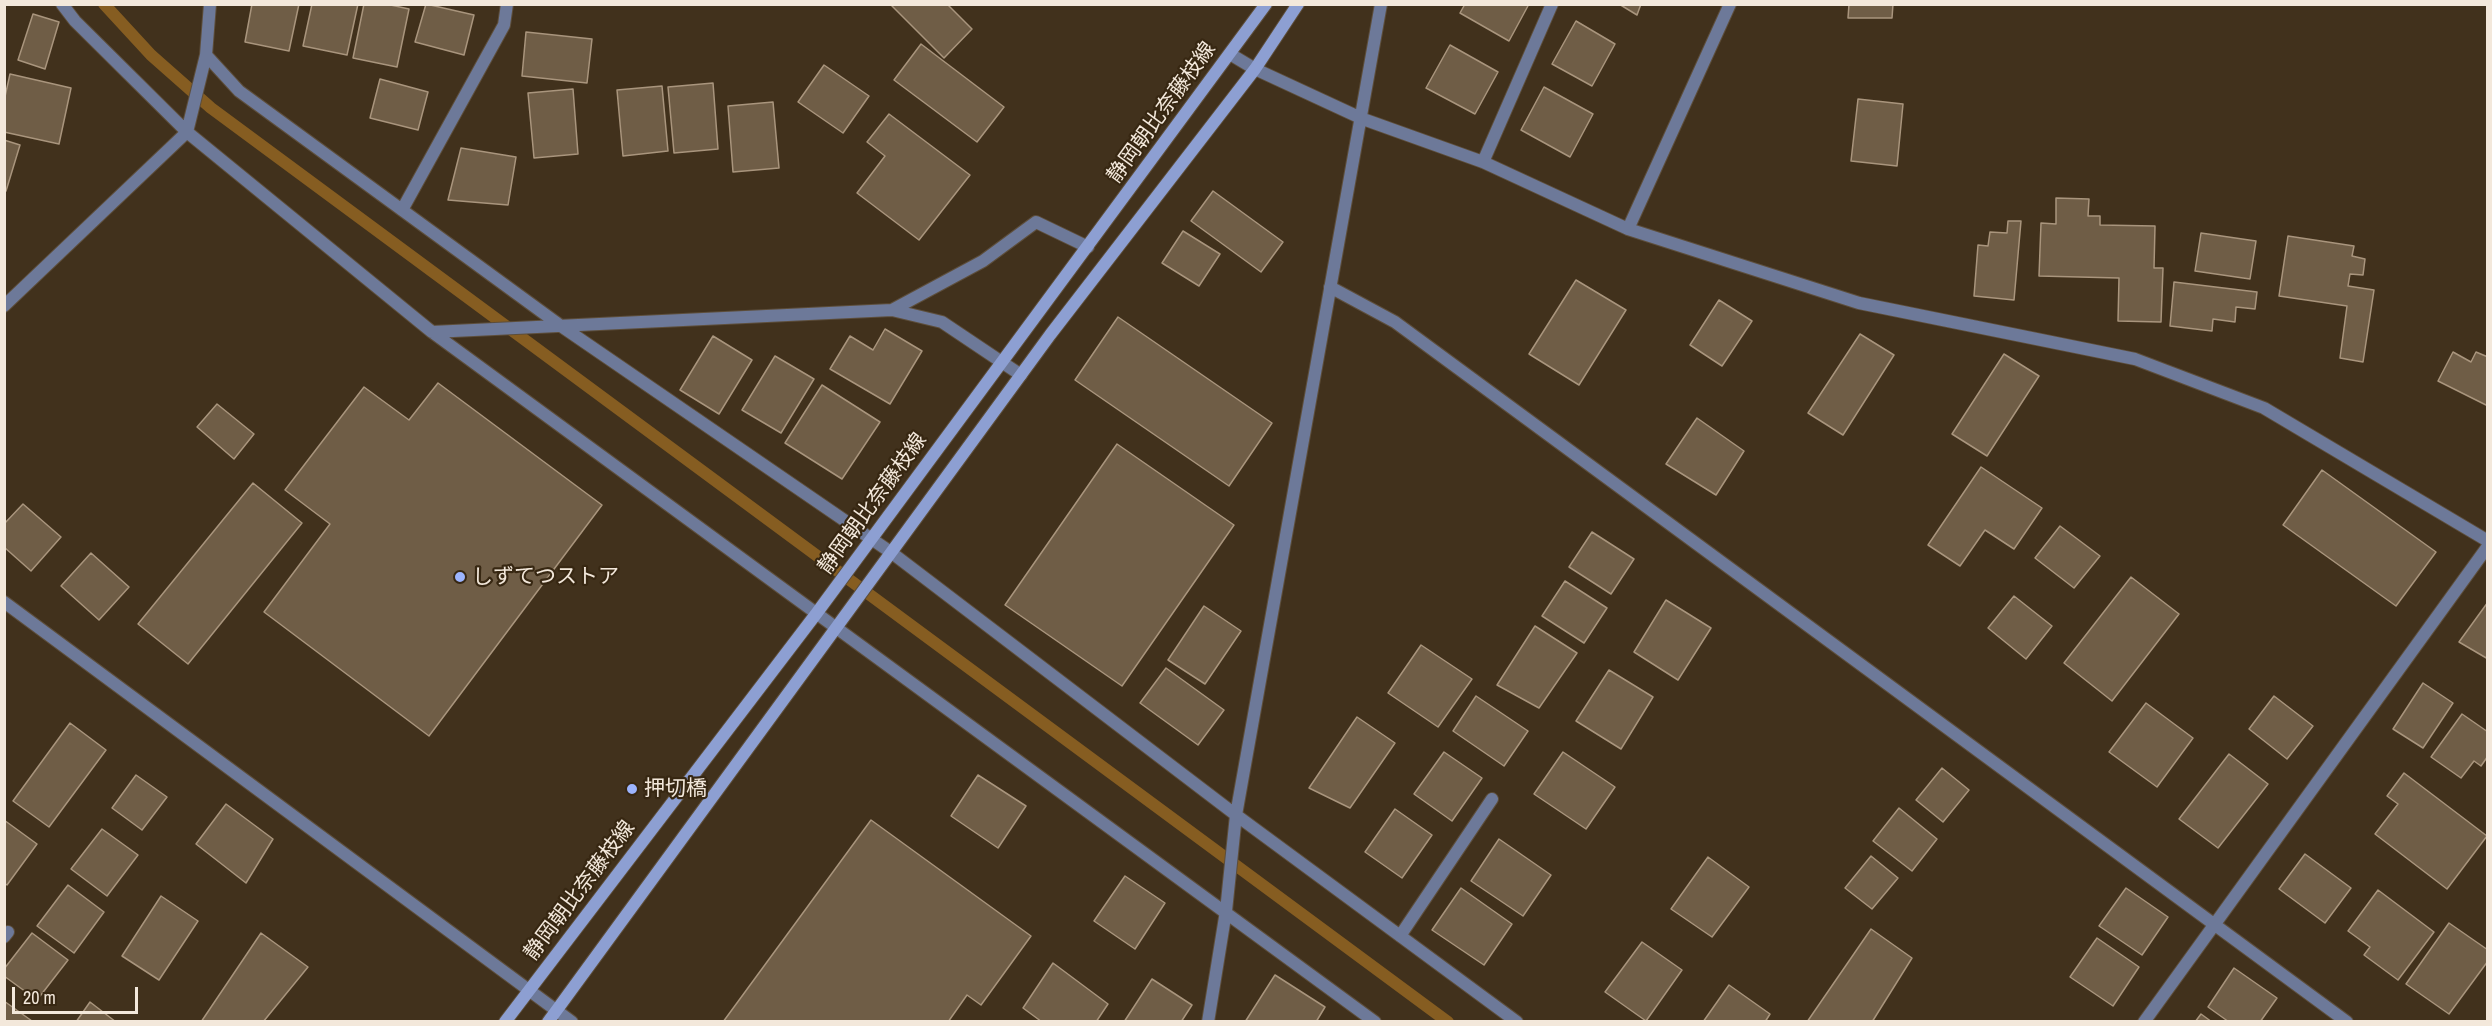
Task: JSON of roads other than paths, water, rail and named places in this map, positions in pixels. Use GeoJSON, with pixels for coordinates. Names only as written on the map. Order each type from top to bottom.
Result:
{"type":"FeatureCollection","features":[{"type":"Feature","properties":{"kind":"main road","name":"静岡朝比奈藤枝線"},"geometry":{"type":"LineString","coordinates":[[505,1022],[816,614],[1266,4]]}},
{"type":"Feature","properties":{"kind":"main road","name":"静岡朝比奈藤枝線"},"geometry":{"type":"LineString","coordinates":[[548,1022],[1021,375],[1255,69],[1298,4]]}},
{"type":"Feature","properties":{"kind":"street"},"geometry":{"type":"LineString","coordinates":[[62,4],[75,21],[187,132],[432,332],[836,630],[1226,911],[1375,1022]]}},
{"type":"Feature","properties":{"kind":"street"},"geometry":{"type":"LineString","coordinates":[[4,306],[187,132],[206,55],[210,4]]}},
{"type":"Feature","properties":{"kind":"street"},"geometry":{"type":"LineString","coordinates":[[402,210],[504,25],[507,4]]}},
{"type":"Feature","properties":{"kind":"street"},"geometry":{"type":"LineString","coordinates":[[1208,1022],[1226,911],[1236,815],[1330,286],[1363,119],[1381,4]]}},
{"type":"Feature","properties":{"kind":"street"},"geometry":{"type":"LineString","coordinates":[[1483,162],[1552,4]]}},
{"type":"Feature","properties":{"kind":"street"},"geometry":{"type":"LineString","coordinates":[[1628,229],[1730,4]]}},
{"type":"Feature","properties":{"kind":"street"},"geometry":{"type":"LineString","coordinates":[[1230,54],[1255,69],[1363,119],[1483,162],[1628,229],[1859,303],[2135,359],[2264,408],[2487,540]]}},
{"type":"Feature","properties":{"kind":"street"},"geometry":{"type":"LineString","coordinates":[[206,55],[239,91],[561,326],[872,539],[1236,815],[1517,1022]]}},
{"type":"Feature","properties":{"kind":"street"},"geometry":{"type":"LineString","coordinates":[[892,310],[983,261],[1036,222],[1088,247]]}},
{"type":"Feature","properties":{"kind":"street"},"geometry":{"type":"LineString","coordinates":[[1330,286],[1395,322],[2347,1022]]}},
{"type":"Feature","properties":{"kind":"street"},"geometry":{"type":"LineString","coordinates":[[432,332],[892,310],[942,322],[1021,375]]}},
{"type":"Feature","properties":{"kind":"street"},"geometry":{"type":"LineString","coordinates":[[2144,1022],[2487,546]]}},
{"type":"Feature","properties":{"kind":"street"},"geometry":{"type":"LineString","coordinates":[[4,602],[572,1022]]}},
{"type":"Feature","properties":{"kind":"street"},"geometry":{"type":"LineString","coordinates":[[1400,936],[1492,799]]}},
{"type":"Feature","properties":{"kind":"waterway"},"geometry":{"type":"LineString","coordinates":[[104,4],[151,55],[211,108],[1448,1022]]}},
{"type":"Feature","properties":{"kind":"place","name":"しずてつストア"},"geometry":{"type":"Point","coordinates":[460,577]}},
{"type":"Feature","properties":{"kind":"place","name":"押切橋"},"geometry":{"type":"Point","coordinates":[632,789]}}]}
